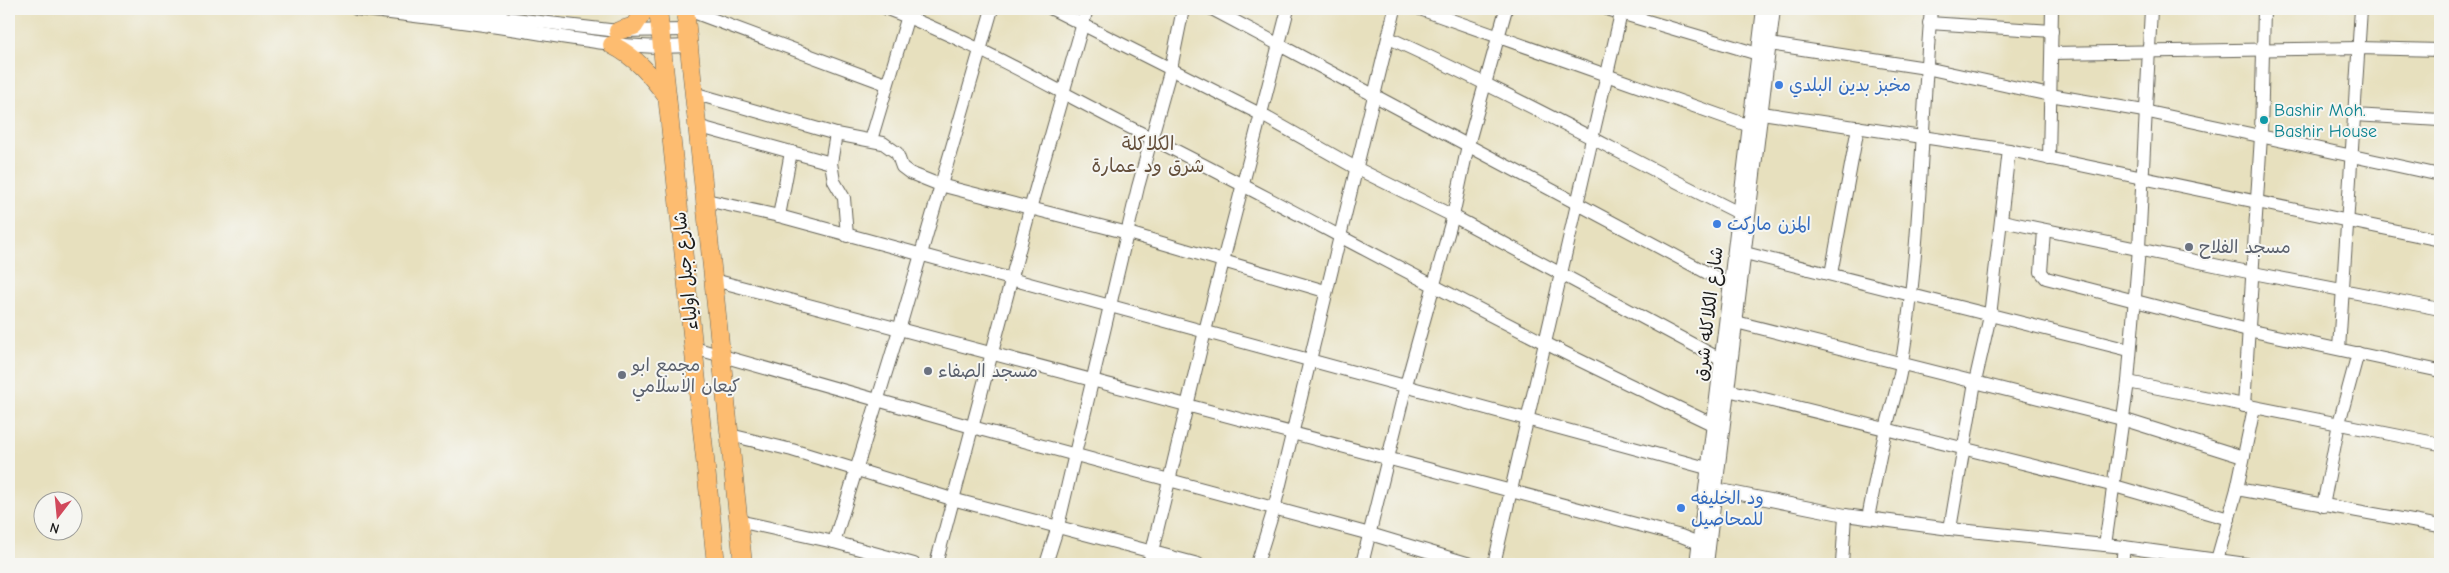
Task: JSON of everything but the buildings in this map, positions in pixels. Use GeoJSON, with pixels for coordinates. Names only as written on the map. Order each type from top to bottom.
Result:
{"type":"FeatureCollection","features":[{"type":"Feature","properties":{"kind":"highway"},"geometry":{"type":"LineString","coordinates":[[645,9],[634,26],[615,38],[626,52],[650,74],[668,99]]}},
{"type":"Feature","properties":{"kind":"highway","name":"شارع جبل اولياء"},"geometry":{"type":"LineString","coordinates":[[658,9],[716,564]]}},
{"type":"Feature","properties":{"kind":"highway","name":"شارع جبل اولياء"},"geometry":{"type":"LineString","coordinates":[[685,9],[743,564]]}},
{"type":"Feature","properties":{"kind":"street"},"geometry":{"type":"LineString","coordinates":[[356,9],[509,24],[615,38],[661,40],[687,38]]}},
{"type":"Feature","properties":{"kind":"street"},"geometry":{"type":"LineString","coordinates":[[428,9],[509,24]]}},
{"type":"Feature","properties":{"kind":"street"},"geometry":{"type":"LineString","coordinates":[[685,9],[886,84]]}},
{"type":"Feature","properties":{"kind":"street"},"geometry":{"type":"LineString","coordinates":[[887,9],[909,12],[1064,94],[1244,184],[1544,343],[1712,424]]}},
{"type":"Feature","properties":{"kind":"street"},"geometry":{"type":"LineString","coordinates":[[834,542],[899,330],[919,255],[992,9]]}},
{"type":"Feature","properties":{"kind":"street"},"geometry":{"type":"LineString","coordinates":[[1052,9],[1262,115],[1356,168],[1453,216],[1720,359]]}},
{"type":"Feature","properties":{"kind":"street"},"geometry":{"type":"LineString","coordinates":[[936,564],[952,499],[993,355],[1030,209],[1088,9]]}},
{"type":"Feature","properties":{"kind":"street"},"geometry":{"type":"LineString","coordinates":[[1046,564],[1058,526],[1150,137],[1171,68],[1183,9]]}},
{"type":"Feature","properties":{"kind":"street"},"geometry":{"type":"LineString","coordinates":[[1212,9],[1730,285]]}},
{"type":"Feature","properties":{"kind":"street"},"geometry":{"type":"LineString","coordinates":[[1149,564],[1222,261],[1244,184],[1288,9]]}},
{"type":"Feature","properties":{"kind":"street"},"geometry":{"type":"LineString","coordinates":[[1257,564],[1274,509],[1290,433],[1395,9]]}},
{"type":"Feature","properties":{"kind":"street"},"geometry":{"type":"LineString","coordinates":[[1420,9],[1607,77],[1750,126]]}},
{"type":"Feature","properties":{"kind":"street"},"geometry":{"type":"LineString","coordinates":[[1362,564],[1406,386],[1453,216],[1468,145],[1506,9]]}},
{"type":"Feature","properties":{"kind":"street"},"geometry":{"type":"LineString","coordinates":[[1608,9],[1621,11],[1758,54]]}},
{"type":"Feature","properties":{"kind":"street","name":"شارع الكلاكله شرق"},"geometry":{"type":"LineString","coordinates":[[1707,564],[1704,544],[1707,468],[1763,9]]}},
{"type":"Feature","properties":{"kind":"street","name":"شارع الكلاكله شرق"},"geometry":{"type":"LineString","coordinates":[[1696,564],[1704,544],[1716,489],[1774,9]]}},
{"type":"Feature","properties":{"kind":"street"},"geometry":{"type":"LineString","coordinates":[[1868,518],[1902,364],[1911,296],[1924,137],[1926,68],[1931,9]]}},
{"type":"Feature","properties":{"kind":"street"},"geometry":{"type":"LineString","coordinates":[[2049,159],[2052,9]]}},
{"type":"Feature","properties":{"kind":"street"},"geometry":{"type":"LineString","coordinates":[[2105,545],[2111,486],[2128,382],[2133,301],[2139,248],[2144,111],[2151,9]]}},
{"type":"Feature","properties":{"kind":"street"},"geometry":{"type":"LineString","coordinates":[[2217,560],[2237,489],[2249,407],[2248,330],[2261,136],[2264,9]]}},
{"type":"Feature","properties":{"kind":"street"},"geometry":{"type":"LineString","coordinates":[[2339,349],[2344,290],[2350,157],[2360,48],[2361,9]]}},
{"type":"Feature","properties":{"kind":"street"},"geometry":{"type":"LineString","coordinates":[[1494,564],[1621,11]]}},
{"type":"Feature","properties":{"kind":"street"},"geometry":{"type":"LineString","coordinates":[[871,140],[886,84],[909,12]]}},
{"type":"Feature","properties":{"kind":"street"},"geometry":{"type":"LineString","coordinates":[[1930,23],[2052,31]]}},
{"type":"Feature","properties":{"kind":"street"},"geometry":{"type":"LineString","coordinates":[[1389,38],[1485,82],[1591,139],[1739,213]]}},
{"type":"Feature","properties":{"kind":"street"},"geometry":{"type":"LineString","coordinates":[[1770,44],[1926,68],[2050,95],[2144,111],[2440,175]]}},
{"type":"Feature","properties":{"kind":"street"},"geometry":{"type":"LineString","coordinates":[[2052,53],[2360,48],[2440,50]]}},
{"type":"Feature","properties":{"kind":"street"},"geometry":{"type":"LineString","coordinates":[[693,93],[836,134],[882,143],[897,153],[902,167],[910,173],[940,185],[1128,233],[1325,291]]}},
{"type":"Feature","properties":{"kind":"street"},"geometry":{"type":"LineString","coordinates":[[1762,113],[2009,150],[2257,204],[2440,240]]}},
{"type":"Feature","properties":{"kind":"street"},"geometry":{"type":"LineString","coordinates":[[2354,115],[2440,120]]}},
{"type":"Feature","properties":{"kind":"street"},"geometry":{"type":"LineString","coordinates":[[697,126],[832,163]]}},
{"type":"Feature","properties":{"kind":"street"},"geometry":{"type":"LineString","coordinates":[[1831,274],[1858,127]]}},
{"type":"Feature","properties":{"kind":"street"},"geometry":{"type":"LineString","coordinates":[[836,134],[832,163],[834,181],[844,198],[847,236]]}},
{"type":"Feature","properties":{"kind":"street"},"geometry":{"type":"LineString","coordinates":[[1950,529],[1975,382],[1990,316],[2009,150]]}},
{"type":"Feature","properties":{"kind":"street"},"geometry":{"type":"LineString","coordinates":[[779,216],[791,152]]}},
{"type":"Feature","properties":{"kind":"street"},"geometry":{"type":"LineString","coordinates":[[706,200],[779,216],[847,236],[1309,358],[1707,468]]}},
{"type":"Feature","properties":{"kind":"street"},"geometry":{"type":"LineString","coordinates":[[2002,221],[2253,273],[2440,309]]}},
{"type":"Feature","properties":{"kind":"street"},"geometry":{"type":"LineString","coordinates":[[2044,230],[2043,276],[2248,330],[2440,371]]}},
{"type":"Feature","properties":{"kind":"street"},"geometry":{"type":"LineString","coordinates":[[1745,253],[2129,350]]}},
{"type":"Feature","properties":{"kind":"street"},"geometry":{"type":"LineString","coordinates":[[714,280],[993,355],[1187,404],[1704,544]]}},
{"type":"Feature","properties":{"kind":"street"},"geometry":{"type":"LineString","coordinates":[[1736,322],[2122,419],[2243,457]]}},
{"type":"Feature","properties":{"kind":"street"},"geometry":{"type":"LineString","coordinates":[[694,348],[972,427],[1075,453],[1370,534],[1470,564]]}},
{"type":"Feature","properties":{"kind":"street"},"geometry":{"type":"LineString","coordinates":[[2323,506],[2339,423],[2358,353]]}},
{"type":"Feature","properties":{"kind":"street"},"geometry":{"type":"LineString","coordinates":[[2128,382],[2440,444]]}},
{"type":"Feature","properties":{"kind":"street"},"geometry":{"type":"LineString","coordinates":[[1728,390],[2111,486],[2229,519]]}},
{"type":"Feature","properties":{"kind":"street"},"geometry":{"type":"LineString","coordinates":[[730,435],[855,469],[952,499],[1198,564]]}},
{"type":"Feature","properties":{"kind":"street"},"geometry":{"type":"LineString","coordinates":[[1716,489],[1868,518],[1950,529],[2124,547],[2246,564]]}},
{"type":"Feature","properties":{"kind":"street"},"geometry":{"type":"LineString","coordinates":[[2237,489],[2440,526]]}},
{"type":"Feature","properties":{"kind":"street"},"geometry":{"type":"LineString","coordinates":[[1842,564],[1845,514]]}},
{"type":"Feature","properties":{"kind":"street"},"geometry":{"type":"LineString","coordinates":[[738,522],[834,542],[914,564]]}},
{"type":"Feature","properties":{"kind":"street"},"geometry":{"type":"LineString","coordinates":[[2122,564],[2124,547]]}},
{"type":"Feature","properties":{"kind":"place","name":"مخبز بدين البلدي"},"geometry":{"type":"Point","coordinates":[1779,85]}},
{"type":"Feature","properties":{"kind":"place","name":"Bashir Moh. Bashir House"},"geometry":{"type":"Point","coordinates":[2264,120]}},
{"type":"Feature","properties":{"kind":"place","name":"المزن ماركت"},"geometry":{"type":"Point","coordinates":[1717,224]}},
{"type":"Feature","properties":{"kind":"place","name":"مسجد الفلاح"},"geometry":{"type":"Point","coordinates":[2189,247]}},
{"type":"Feature","properties":{"kind":"place","name":"مسجد الصفاء"},"geometry":{"type":"Point","coordinates":[928,371]}},
{"type":"Feature","properties":{"kind":"place","name":"مجمع ابو كيعان الاسلامي"},"geometry":{"type":"Point","coordinates":[622,375]}},
{"type":"Feature","properties":{"kind":"place","name":"ود الخليفه للمحاصيل"},"geometry":{"type":"Point","coordinates":[1681,508]}},
{"type":"Feature","properties":{"kind":"district","name":"الكلاكلة شرق ود عمارة"},"geometry":{"type":"Point","coordinates":[1148,155]}}]}
